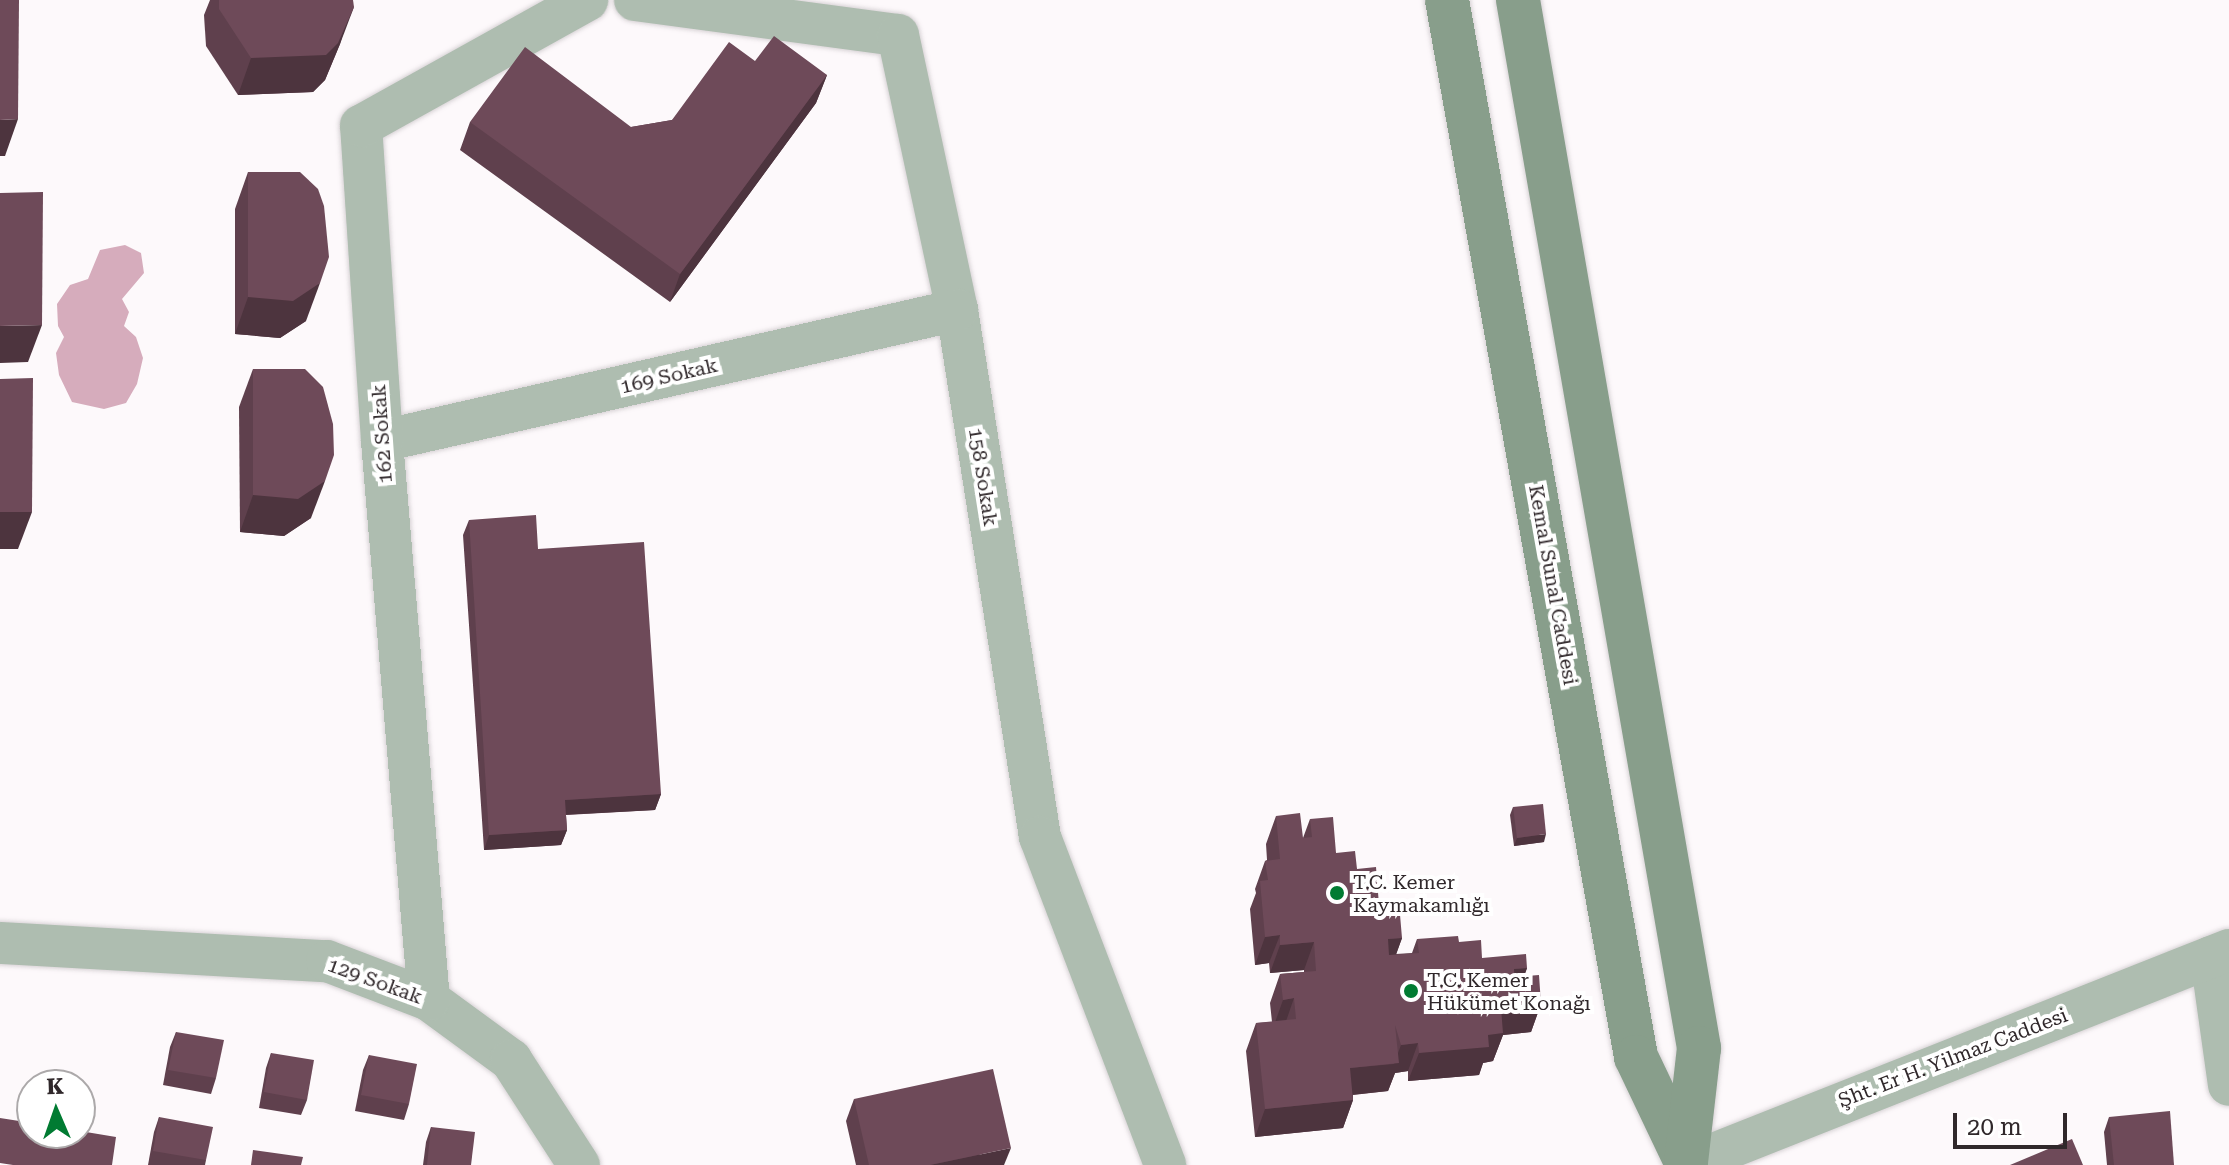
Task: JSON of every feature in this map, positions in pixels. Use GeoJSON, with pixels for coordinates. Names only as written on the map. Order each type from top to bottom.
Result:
{"type":"FeatureCollection","features":[{"type":"Feature","properties":{"kind":"street","name":"162 Sokak"},"geometry":{"type":"LineString","coordinates":[[429,1000],[382,441],[361,126],[587,0]]}},
{"type":"Feature","properties":{"kind":"street","name":"158 Sokak"},"geometry":{"type":"LineString","coordinates":[[635,0],[898,35],[957,310],[1040,837],[1165,1165]]}},
{"type":"Feature","properties":{"kind":"street","name":"Kemal Sunal Caddesi"},"geometry":{"type":"LineString","coordinates":[[1447,0],[1636,1057],[1683,1164]]}},
{"type":"Feature","properties":{"kind":"street"},"geometry":{"type":"LineString","coordinates":[[1518,0],[1699,1048],[1683,1164]]}},
{"type":"Feature","properties":{"kind":"street","name":"169 Sokak"},"geometry":{"type":"LineString","coordinates":[[382,441],[957,310]]}},
{"type":"Feature","properties":{"kind":"street"},"geometry":{"type":"LineString","coordinates":[[1600,852],[1664,844]]}},
{"type":"Feature","properties":{"kind":"street","name":"129 Sokak"},"geometry":{"type":"LineString","coordinates":[[0,943],[327,961],[429,1000],[511,1060],[579,1165]]}},
{"type":"Feature","properties":{"kind":"street"},"geometry":{"type":"LineString","coordinates":[[2220,954],[2229,1085]]}},
{"type":"Feature","properties":{"kind":"street","name":"Şht. Er H. Yilmaz Caddesi"},"geometry":{"type":"LineString","coordinates":[[1683,1164],[2220,954]]}},
{"type":"Feature","properties":{"kind":"shaded area"},"geometry":{"type":"Polygon","coordinates":[[[125,245],[141,253],[144,273],[122,299],[129,312],[124,326],[136,337],[143,358],[137,384],[126,403],[104,409],[72,402],[59,375],[56,353],[64,337],[58,326],[57,304],[70,285],[88,279],[100,250],[125,245]]]}},
{"type":"Feature","properties":{"kind":"building"},"geometry":{"type":"Polygon","coordinates":[[[0,0],[19,0],[18,119],[0,120],[0,0]]]}},
{"type":"Feature","properties":{"kind":"building"},"geometry":{"type":"Polygon","coordinates":[[[219,0],[353,0],[354,7],[338,43],[326,55],[251,58],[219,9],[219,0]]]}},
{"type":"Feature","properties":{"kind":"building"},"geometry":{"type":"Polygon","coordinates":[[[774,36],[827,75],[680,274],[470,122],[525,47],[631,127],[672,120],[729,42],[755,61],[774,36]]]}},
{"type":"Feature","properties":{"kind":"building"},"geometry":{"type":"Polygon","coordinates":[[[248,172],[300,172],[318,189],[324,206],[329,257],[320,283],[293,301],[248,297],[248,172]]]}},
{"type":"Feature","properties":{"kind":"building"},"geometry":{"type":"Polygon","coordinates":[[[43,192],[42,325],[0,326],[0,193],[43,192]]]}},
{"type":"Feature","properties":{"kind":"building"},"geometry":{"type":"Polygon","coordinates":[[[253,369],[305,369],[323,387],[333,424],[334,455],[325,481],[298,499],[253,495],[253,369]]]}},
{"type":"Feature","properties":{"kind":"building"},"geometry":{"type":"Polygon","coordinates":[[[33,378],[32,512],[0,512],[0,379],[33,378]]]}},
{"type":"Feature","properties":{"kind":"building"},"geometry":{"type":"Polygon","coordinates":[[[536,515],[538,549],[644,542],[661,794],[565,800],[567,830],[489,835],[469,520],[536,515]]]}},
{"type":"Feature","properties":{"kind":"building"},"geometry":{"type":"Polygon","coordinates":[[[1543,804],[1546,834],[1517,838],[1513,807],[1543,804]]]}},
{"type":"Feature","properties":{"kind":"building","name":"T.C. Kemer Hükümet Konağı"},"geometry":{"type":"Polygon","coordinates":[[[1300,813],[1303,838],[1312,837],[1310,819],[1333,817],[1336,853],[1355,851],[1357,869],[1376,867],[1379,905],[1399,903],[1402,938],[1388,939],[1389,955],[1419,953],[1417,939],[1458,936],[1459,942],[1481,940],[1482,958],[1526,954],[1527,968],[1514,969],[1514,977],[1539,975],[1541,1004],[1501,1008],[1503,1033],[1488,1035],[1489,1047],[1419,1053],[1418,1043],[1401,1045],[1395,1025],[1399,1063],[1350,1068],[1353,1100],[1265,1109],[1256,1023],[1296,1019],[1294,998],[1283,1000],[1280,974],[1316,971],[1314,942],[1280,945],[1280,935],[1265,937],[1260,881],[1268,880],[1265,861],[1280,859],[1276,816],[1300,813]]]}},
{"type":"Feature","properties":{"kind":"building"},"geometry":{"type":"Polygon","coordinates":[[[176,1032],[224,1040],[216,1078],[168,1070],[176,1032]]]}},
{"type":"Feature","properties":{"kind":"building"},"geometry":{"type":"Polygon","coordinates":[[[271,1053],[314,1060],[307,1100],[264,1092],[271,1053]]]}},
{"type":"Feature","properties":{"kind":"building"},"geometry":{"type":"Polygon","coordinates":[[[369,1055],[417,1064],[409,1104],[361,1095],[369,1055]]]}},
{"type":"Feature","properties":{"kind":"building"},"geometry":{"type":"Polygon","coordinates":[[[993,1069],[1011,1148],[930,1165],[869,1165],[854,1099],[993,1069]]]}},
{"type":"Feature","properties":{"kind":"building"},"geometry":{"type":"Polygon","coordinates":[[[2170,1111],[2174,1165],[2114,1165],[2109,1117],[2170,1111]]]}},
{"type":"Feature","properties":{"kind":"building"},"geometry":{"type":"Polygon","coordinates":[[[159,1117],[213,1127],[206,1160],[153,1151],[159,1117]]]}},
{"type":"Feature","properties":{"kind":"building"},"geometry":{"type":"Polygon","coordinates":[[[0,1118],[16,1120],[16,1149],[96,1149],[96,1134],[116,1137],[112,1165],[0,1163],[0,1118]]]}},
{"type":"Feature","properties":{"kind":"building"},"geometry":{"type":"Polygon","coordinates":[[[431,1127],[475,1132],[471,1165],[427,1165],[431,1127]]]}},
{"type":"Feature","properties":{"kind":"building"},"geometry":{"type":"Polygon","coordinates":[[[2072,1139],[2083,1165],[2010,1165],[2072,1139]]]}},
{"type":"Feature","properties":{"kind":"building"},"geometry":{"type":"Polygon","coordinates":[[[253,1150],[303,1157],[301,1165],[251,1165],[253,1150]]]}},
{"type":"Feature","properties":{"kind":"place","name":"T.C. Kemer Kaymakamlığı"},"geometry":{"type":"Point","coordinates":[1337,893]}},
{"type":"Feature","properties":{"kind":"place","name":"T.C. Kemer Hükümet Konağı"},"geometry":{"type":"Point","coordinates":[1411,991]}}]}
